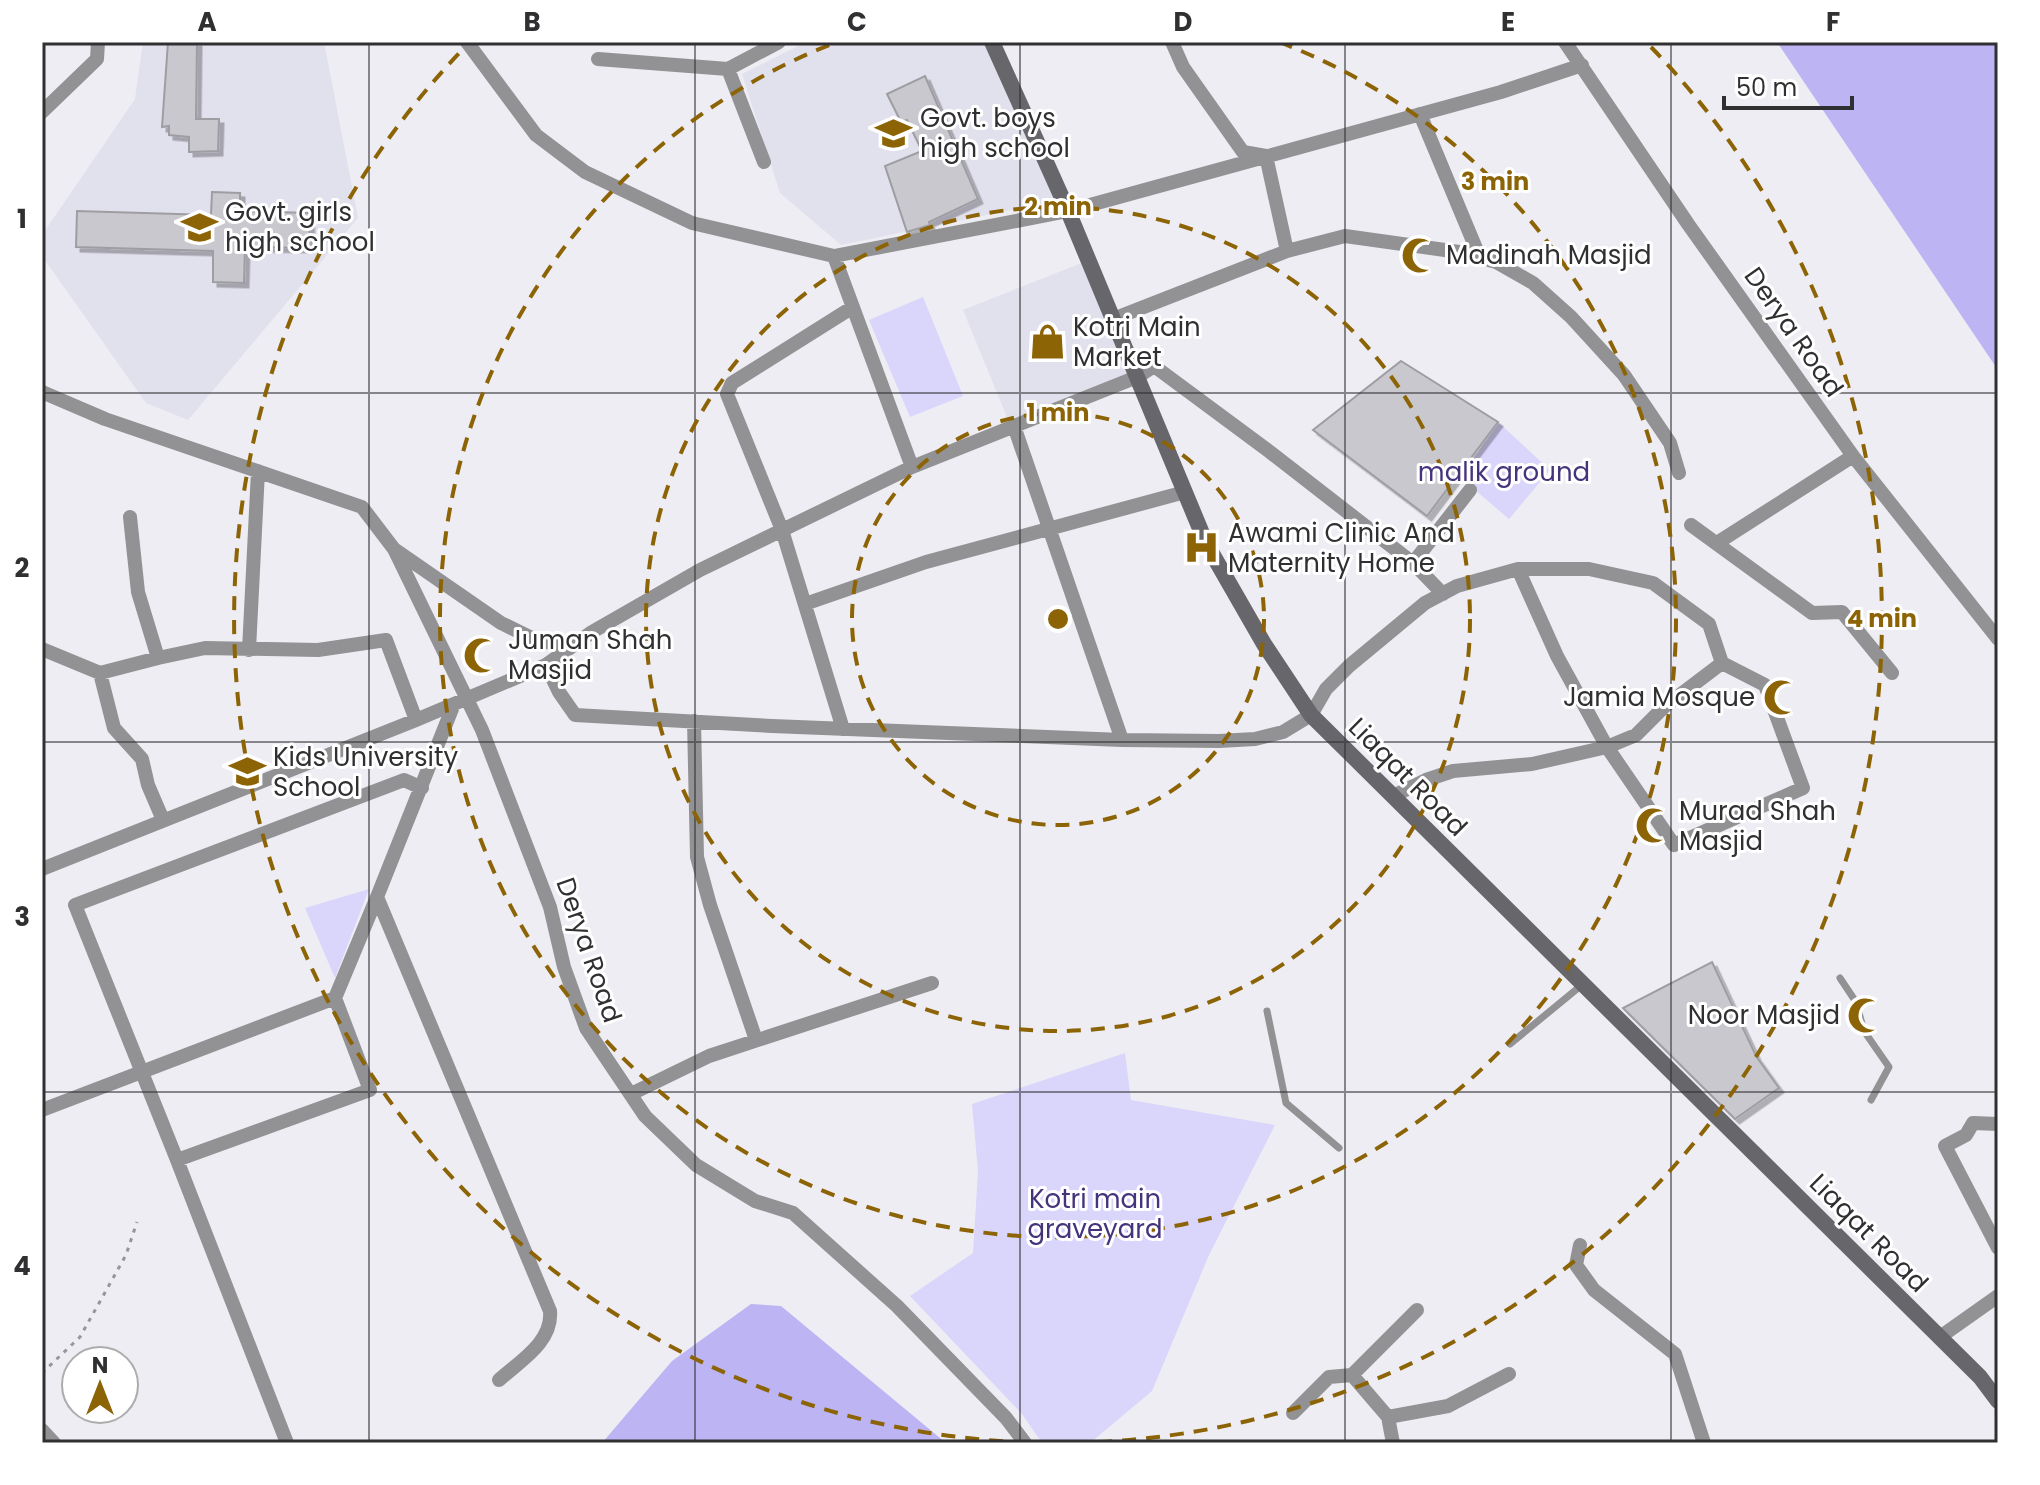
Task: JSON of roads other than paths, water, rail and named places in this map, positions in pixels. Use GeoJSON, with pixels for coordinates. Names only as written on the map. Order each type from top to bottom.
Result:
{"type":"FeatureCollection","features":[{"type":"Feature","properties":{"kind":"street"},"geometry":{"type":"LineString","coordinates":[[42,112],[97,59],[98,42]]}},
{"type":"Feature","properties":{"kind":"street"},"geometry":{"type":"LineString","coordinates":[[467,42],[536,135],[585,172],[692,223],[834,256],[1068,211],[1420,114],[1582,65]]}},
{"type":"Feature","properties":{"kind":"street"},"geometry":{"type":"LineString","coordinates":[[598,59],[728,69],[779,42]]}},
{"type":"Feature","properties":{"kind":"street","name":"Liaqat Road"},"geometry":{"type":"LineString","coordinates":[[992,42],[1068,211],[1206,543],[1264,644],[1311,715],[1940,1337],[1980,1377],[1998,1401]]}},
{"type":"Feature","properties":{"kind":"street"},"geometry":{"type":"LineString","coordinates":[[1172,42],[1183,67],[1243,152],[1266,156]]}},
{"type":"Feature","properties":{"kind":"street","name":"Derya Road"},"geometry":{"type":"LineString","coordinates":[[1565,42],[1688,224],[1853,456],[1998,639]]}},
{"type":"Feature","properties":{"kind":"street"},"geometry":{"type":"LineString","coordinates":[[728,69],[764,162]]}},
{"type":"Feature","properties":{"kind":"street"},"geometry":{"type":"LineString","coordinates":[[1420,114],[1480,258]]}},
{"type":"Feature","properties":{"kind":"street"},"geometry":{"type":"LineString","coordinates":[[1266,156],[1287,251]]}},
{"type":"Feature","properties":{"kind":"street"},"geometry":{"type":"LineString","coordinates":[[1113,319],[1287,251],[1345,236],[1459,252],[1496,262],[1533,283],[1571,317],[1624,375],[1670,443],[1679,473]]}},
{"type":"Feature","properties":{"kind":"street"},"geometry":{"type":"LineString","coordinates":[[834,256],[912,467]]}},
{"type":"Feature","properties":{"kind":"street"},"geometry":{"type":"LineString","coordinates":[[843,729],[782,530],[727,394],[732,383],[853,307]]}},
{"type":"Feature","properties":{"kind":"street"},"geometry":{"type":"LineString","coordinates":[[42,869],[546,665],[700,570],[912,467],[1137,377],[1154,366],[1413,563],[1443,594]]}},
{"type":"Feature","properties":{"kind":"street"},"geometry":{"type":"LineString","coordinates":[[42,392],[105,419],[362,507],[394,549],[501,623],[536,640],[571,647]]}},
{"type":"Feature","properties":{"kind":"street"},"geometry":{"type":"LineString","coordinates":[[1014,426],[1122,740]]}},
{"type":"Feature","properties":{"kind":"street"},"geometry":{"type":"LineString","coordinates":[[1717,543],[1853,456]]}},
{"type":"Feature","properties":{"kind":"street"},"geometry":{"type":"LineString","coordinates":[[249,650],[258,471]]}},
{"type":"Feature","properties":{"kind":"street"},"geometry":{"type":"LineString","coordinates":[[1413,563],[1470,490]]}},
{"type":"Feature","properties":{"kind":"street"},"geometry":{"type":"LineString","coordinates":[[805,604],[926,562],[1185,492]]}},
{"type":"Feature","properties":{"kind":"street"},"geometry":{"type":"LineString","coordinates":[[130,517],[138,592],[158,658]]}},
{"type":"Feature","properties":{"kind":"street"},"geometry":{"type":"LineString","coordinates":[[1691,525],[1812,613],[1842,612],[1892,673]]}},
{"type":"Feature","properties":{"kind":"street","name":"Derya Road"},"geometry":{"type":"LineString","coordinates":[[394,549],[460,701],[482,730],[550,907],[564,967],[586,1028],[645,1116],[696,1165],[755,1201],[793,1213],[897,1306],[1006,1418],[1025,1443]]}},
{"type":"Feature","properties":{"kind":"street"},"geometry":{"type":"LineString","coordinates":[[546,665],[575,715],[1122,740],[1255,739],[1283,732],[1311,715],[1326,689],[1370,647],[1425,603],[1457,586],[1518,569],[1589,569],[1653,583],[1709,624],[1722,663],[1765,685],[1803,788],[1674,845],[1607,747],[1557,656],[1518,569]]}},
{"type":"Feature","properties":{"kind":"street"},"geometry":{"type":"LineString","coordinates":[[42,649],[100,673],[205,648],[318,650],[386,640],[416,720]]}},
{"type":"Feature","properties":{"kind":"street"},"geometry":{"type":"LineString","coordinates":[[1393,796],[1453,771],[1532,764],[1607,747],[1636,735],[1664,707],[1722,663]]}},
{"type":"Feature","properties":{"kind":"street"},"geometry":{"type":"LineString","coordinates":[[100,673],[114,728],[142,759],[148,785],[163,820]]}},
{"type":"Feature","properties":{"kind":"street"},"geometry":{"type":"LineString","coordinates":[[177,1160],[370,1090],[335,998],[460,701]]}},
{"type":"Feature","properties":{"kind":"street"},"geometry":{"type":"LineString","coordinates":[[694,721],[697,857],[756,1040]]}},
{"type":"Feature","properties":{"kind":"street"},"geometry":{"type":"LineString","coordinates":[[287,1443],[75,905],[404,780],[422,788]]}},
{"type":"Feature","properties":{"kind":"street"},"geometry":{"type":"LineString","coordinates":[[377,897],[550,1311],[551,1324],[543,1340],[499,1380]]}},
{"type":"Feature","properties":{"kind":"street"},"geometry":{"type":"LineString","coordinates":[[631,1094],[709,1056],[932,983]]}},
{"type":"Feature","properties":{"kind":"street"},"geometry":{"type":"LineString","coordinates":[[42,1110],[335,998]]}},
{"type":"Feature","properties":{"kind":"street"},"geometry":{"type":"LineString","coordinates":[[1998,1124],[1973,1123],[1966,1135],[1945,1146],[1998,1248]]}},
{"type":"Feature","properties":{"kind":"street"},"geometry":{"type":"LineString","coordinates":[[1580,1245],[1576,1265],[1594,1290],[1675,1354],[1704,1443]]}},
{"type":"Feature","properties":{"kind":"street"},"geometry":{"type":"LineString","coordinates":[[1940,1337],[1998,1296]]}},
{"type":"Feature","properties":{"kind":"street"},"geometry":{"type":"LineString","coordinates":[[1293,1413],[1329,1377],[1352,1375],[1417,1310]]}},
{"type":"Feature","properties":{"kind":"street"},"geometry":{"type":"LineString","coordinates":[[1388,1417],[1448,1406],[1509,1374]]}},
{"type":"Feature","properties":{"kind":"street"},"geometry":{"type":"LineString","coordinates":[[1352,1375],[1388,1417],[1393,1443]]}},
{"type":"Feature","properties":{"kind":"street"},"geometry":{"type":"LineString","coordinates":[[42,1430],[54,1443]]}},
{"type":"Feature","properties":{"kind":"lane"},"geometry":{"type":"LineString","coordinates":[[1840,978],[1856,1002],[1864,1031],[1889,1067],[1871,1100]]}},
{"type":"Feature","properties":{"kind":"lane"},"geometry":{"type":"LineString","coordinates":[[1510,1044],[1584,984]]}},
{"type":"Feature","properties":{"kind":"lane"},"geometry":{"type":"LineString","coordinates":[[1267,1011],[1286,1103],[1339,1148]]}},
{"type":"Feature","properties":{"kind":"place","name":"Govt. boys high school"},"geometry":{"type":"Point","coordinates":[894,133]}},
{"type":"Feature","properties":{"kind":"place","name":"Govt. girls high school"},"geometry":{"type":"Point","coordinates":[199,227]}},
{"type":"Feature","properties":{"kind":"place","name":"Madinah Masjid"},"geometry":{"type":"Point","coordinates":[1420,255]}},
{"type":"Feature","properties":{"kind":"place","name":"Kotri Main Market"},"geometry":{"type":"Point","coordinates":[1047,342]}},
{"type":"Feature","properties":{"kind":"place","name":"Awami Clinic And Maternity Home"},"geometry":{"type":"Point","coordinates":[1202,548]}},
{"type":"Feature","properties":{"kind":"place","name":"Juman Shah Masjid"},"geometry":{"type":"Point","coordinates":[482,655]}},
{"type":"Feature","properties":{"kind":"place","name":"Jamia Mosque"},"geometry":{"type":"Point","coordinates":[1781,697]}},
{"type":"Feature","properties":{"kind":"place","name":"Kids University School"},"geometry":{"type":"Point","coordinates":[247,772]}},
{"type":"Feature","properties":{"kind":"place","name":"Murad Shah Masjid"},"geometry":{"type":"Point","coordinates":[1653,826]}},
{"type":"Feature","properties":{"kind":"place","name":"Noor Masjid"},"geometry":{"type":"Point","coordinates":[1866,1015]}},
{"type":"Feature","properties":{"kind":"park label","name":"malik ground"},"geometry":{"type":"Point","coordinates":[1504,472]}},
{"type":"Feature","properties":{"kind":"park label","name":"Kotri main graveyard"},"geometry":{"type":"Point","coordinates":[1095,1214]}}]}
